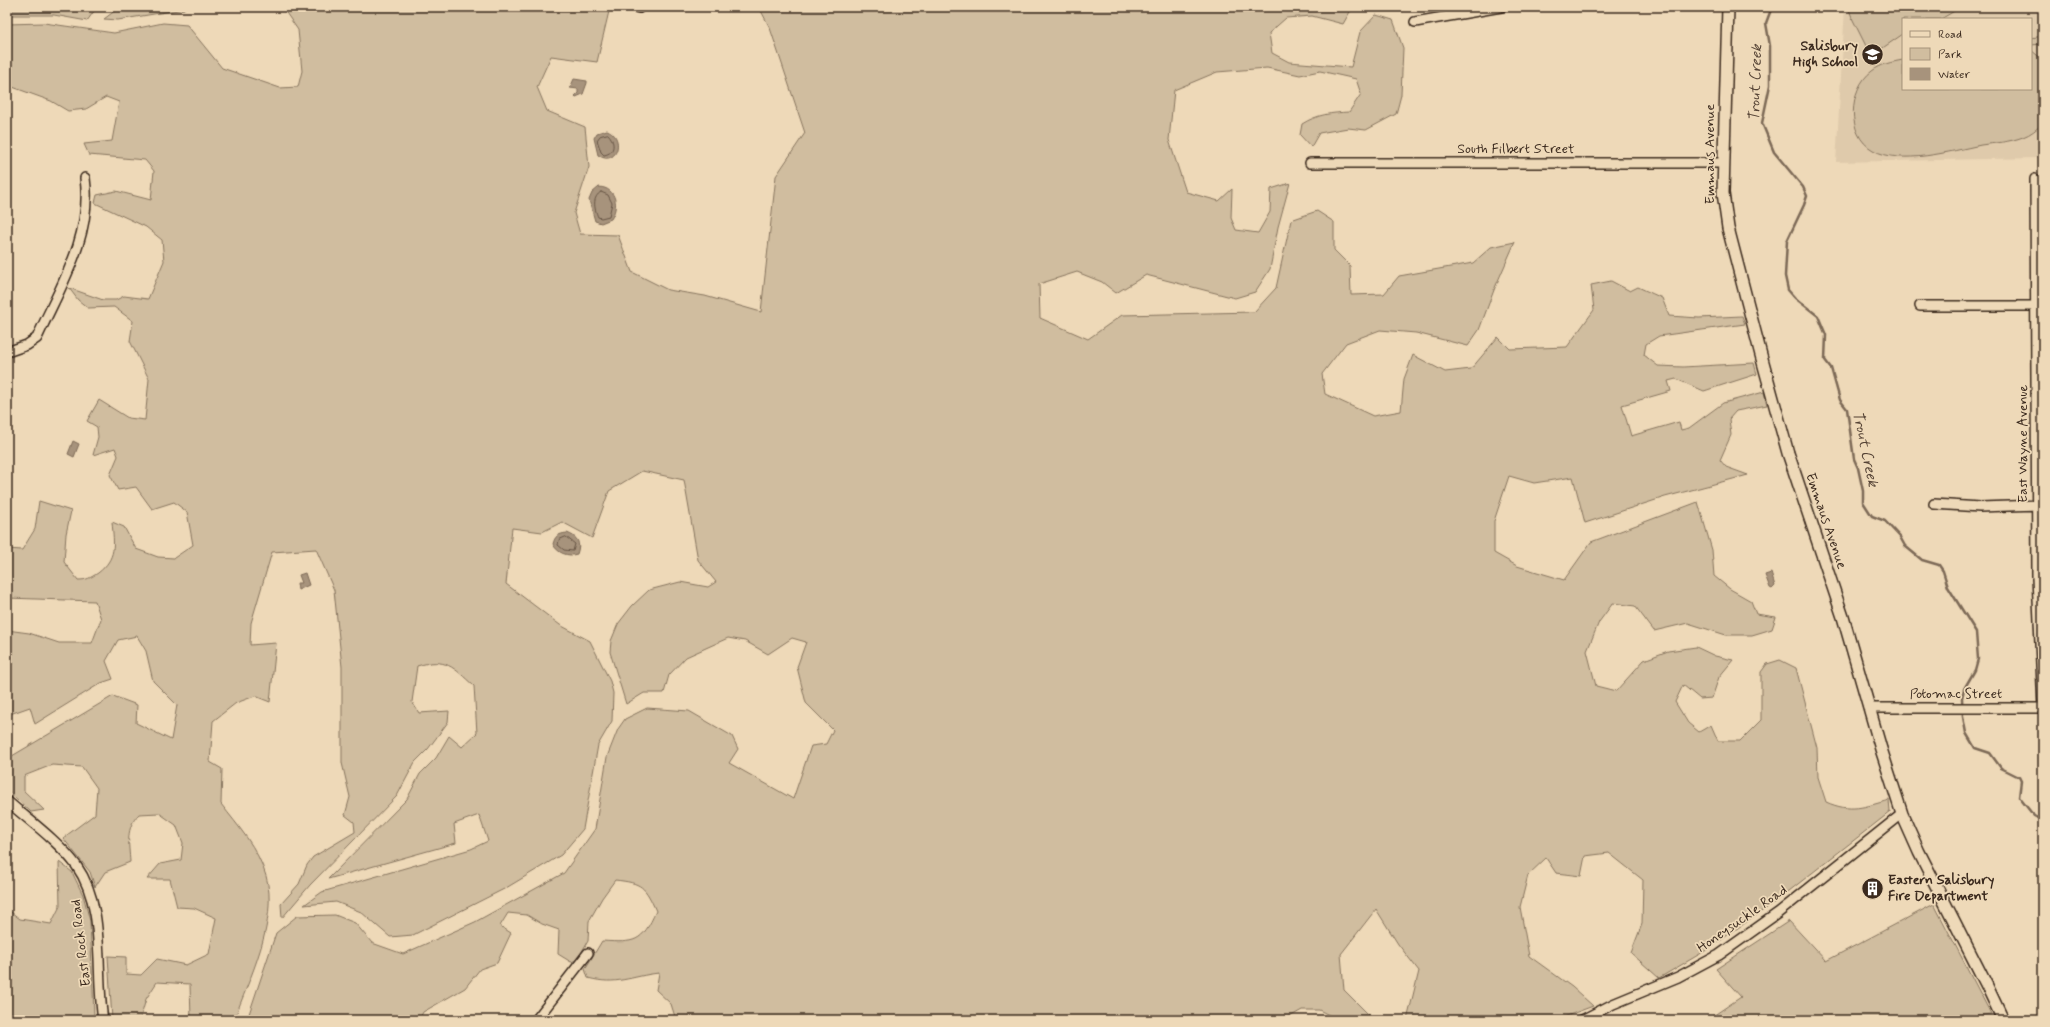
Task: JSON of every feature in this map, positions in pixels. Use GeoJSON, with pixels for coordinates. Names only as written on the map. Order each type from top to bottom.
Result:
{"type":"FeatureCollection","features":[{"type":"Feature","properties":{"kind":"main road","name":"Emmaus Avenue"},"geometry":{"type":"LineString","coordinates":[[1728,7],[1723,192],[1727,221],[1761,355],[1788,453],[1843,617],[1869,708],[1902,814],[1919,852],[2003,1020]]}},
{"type":"Feature","properties":{"kind":"street"},"geometry":{"type":"LineString","coordinates":[[1415,22],[1501,7]]}},
{"type":"Feature","properties":{"kind":"street","name":"South Filbert Street"},"geometry":{"type":"LineString","coordinates":[[1310,163],[1723,163]]}},
{"type":"Feature","properties":{"kind":"street"},"geometry":{"type":"LineString","coordinates":[[7,352],[27,345],[37,338],[75,257],[85,223],[87,198],[85,178]]}},
{"type":"Feature","properties":{"kind":"street","name":"East Wayne Avenue"},"geometry":{"type":"LineString","coordinates":[[2035,179],[2039,306],[2040,505],[2037,578],[2043,708]]}},
{"type":"Feature","properties":{"kind":"street"},"geometry":{"type":"LineString","coordinates":[[1920,306],[2039,306]]}},
{"type":"Feature","properties":{"kind":"street"},"geometry":{"type":"LineString","coordinates":[[1934,504],[1980,506],[2040,505]]}},
{"type":"Feature","properties":{"kind":"street","name":"Potomac Street"},"geometry":{"type":"LineString","coordinates":[[1869,708],[2043,708]]}},
{"type":"Feature","properties":{"kind":"street","name":"East Rock Road"},"geometry":{"type":"LineString","coordinates":[[7,800],[67,854],[76,866],[88,890],[94,915],[103,1020]]}},
{"type":"Feature","properties":{"kind":"street","name":"Honeysuckle Road"},"geometry":{"type":"LineString","coordinates":[[1582,1020],[1625,999],[1678,977],[1719,955],[1755,931],[1902,814]]}},
{"type":"Feature","properties":{"kind":"street"},"geometry":{"type":"LineString","coordinates":[[536,1020],[588,953]]}},
{"type":"Feature","properties":{"kind":"shaded area","name":"Salisbury High School"},"geometry":{"type":"Polygon","coordinates":[[[1845,7],[2043,7],[2043,158],[1836,162],[1845,7]]]}},
{"type":"Feature","properties":{"kind":"green space"},"geometry":{"type":"Polygon","coordinates":[[[7,7],[97,7],[87,21],[54,15],[7,15],[7,7]]]}},
{"type":"Feature","properties":{"kind":"green space"},"geometry":{"type":"Polygon","coordinates":[[[117,7],[186,7],[184,9],[118,20],[104,19],[116,10],[117,7]]]}},
{"type":"Feature","properties":{"kind":"green space"},"geometry":{"type":"Polygon","coordinates":[[[282,7],[610,7],[597,62],[551,56],[537,87],[547,111],[585,127],[589,167],[574,213],[580,234],[618,235],[632,272],[668,290],[705,296],[761,312],[776,176],[805,133],[770,28],[759,7],[1355,7],[1351,10],[1343,24],[1312,16],[1286,18],[1269,33],[1272,53],[1289,62],[1351,67],[1360,32],[1376,15],[1393,20],[1403,48],[1401,95],[1396,114],[1366,130],[1348,128],[1319,133],[1311,147],[1300,135],[1302,124],[1314,118],[1336,113],[1349,112],[1361,94],[1356,79],[1320,71],[1300,75],[1267,68],[1217,72],[1174,90],[1169,140],[1186,192],[1219,201],[1232,189],[1231,218],[1236,230],[1258,233],[1270,212],[1271,189],[1290,183],[1278,227],[1270,269],[1255,292],[1235,298],[1146,275],[1116,293],[1102,282],[1077,272],[1039,284],[1040,318],[1088,339],[1122,315],[1254,312],[1276,288],[1291,220],[1317,211],[1334,222],[1334,250],[1350,266],[1351,295],[1384,294],[1399,276],[1473,263],[1491,247],[1515,242],[1494,290],[1479,330],[1468,346],[1416,333],[1380,330],[1346,343],[1322,374],[1325,394],[1373,416],[1401,411],[1404,379],[1413,355],[1445,372],[1471,369],[1498,337],[1510,349],[1567,347],[1594,310],[1591,285],[1611,281],[1630,291],[1638,287],[1662,298],[1669,316],[1699,318],[1742,316],[1745,324],[1659,336],[1646,344],[1644,355],[1658,366],[1683,367],[1754,363],[1757,374],[1704,391],[1676,379],[1668,381],[1671,391],[1622,405],[1631,436],[1679,422],[1681,430],[1689,428],[1723,403],[1764,392],[1767,405],[1736,411],[1729,419],[1731,435],[1720,460],[1726,467],[1748,475],[1665,497],[1585,523],[1573,477],[1534,483],[1509,476],[1494,521],[1494,553],[1517,566],[1564,580],[1591,542],[1698,502],[1712,550],[1714,576],[1730,589],[1751,601],[1756,614],[1776,617],[1772,629],[1752,635],[1726,635],[1688,623],[1654,631],[1635,606],[1613,603],[1599,622],[1587,651],[1596,686],[1616,691],[1644,660],[1668,651],[1696,647],[1715,656],[1733,660],[1719,677],[1712,698],[1700,699],[1683,685],[1675,702],[1688,723],[1699,732],[1711,725],[1718,741],[1740,741],[1761,720],[1761,672],[1767,664],[1780,660],[1796,668],[1817,748],[1818,777],[1826,802],[1843,807],[1858,808],[1889,800],[1890,812],[1775,902],[1705,951],[1659,978],[1631,953],[1642,924],[1643,880],[1609,853],[1585,856],[1581,876],[1556,873],[1546,858],[1528,875],[1520,907],[1529,956],[1572,987],[1593,1006],[1556,1020],[1407,1020],[1419,971],[1398,944],[1376,909],[1341,954],[1344,990],[1370,1016],[1371,1020],[1339,1020],[1319,1010],[1302,1010],[1284,1020],[676,1020],[671,1004],[656,990],[659,973],[616,981],[588,978],[585,969],[602,941],[622,942],[636,939],[651,922],[656,911],[649,896],[642,887],[615,880],[602,898],[589,921],[588,941],[577,960],[571,962],[558,954],[559,930],[542,924],[527,915],[508,913],[500,926],[511,933],[497,963],[480,969],[465,988],[423,1012],[419,1020],[247,1020],[276,933],[297,916],[335,915],[355,923],[372,943],[403,954],[475,922],[564,873],[595,829],[607,757],[618,729],[625,719],[647,708],[689,711],[732,736],[738,749],[729,763],[793,799],[811,746],[826,744],[833,730],[806,703],[797,667],[806,642],[792,638],[768,654],[745,641],[728,638],[686,657],[669,675],[664,693],[644,693],[626,704],[610,652],[611,641],[618,624],[632,606],[649,590],[680,582],[708,587],[716,582],[698,560],[684,480],[642,471],[609,491],[592,538],[562,522],[542,532],[512,528],[506,584],[560,625],[590,641],[610,681],[613,693],[612,721],[598,745],[583,829],[561,855],[506,888],[413,935],[390,937],[361,912],[336,902],[304,905],[322,892],[471,849],[488,841],[479,815],[454,824],[456,843],[328,879],[407,799],[420,774],[436,758],[449,736],[462,747],[477,733],[474,686],[454,669],[442,663],[427,663],[417,666],[412,702],[419,713],[449,711],[448,722],[428,749],[415,762],[397,796],[310,885],[282,918],[281,904],[299,884],[307,865],[313,857],[355,832],[354,822],[345,815],[350,797],[342,763],[342,667],[334,590],[316,549],[272,552],[251,623],[250,645],[276,643],[270,702],[255,696],[236,703],[213,721],[210,762],[222,769],[221,804],[253,847],[266,876],[269,893],[269,911],[266,930],[254,968],[234,1020],[191,1020],[190,984],[157,982],[146,999],[140,1020],[112,1020],[108,956],[126,957],[126,974],[141,975],[157,959],[186,965],[209,954],[216,918],[194,908],[177,907],[170,879],[147,879],[160,864],[181,860],[183,843],[176,825],[159,813],[139,814],[132,825],[129,836],[130,862],[105,872],[95,887],[90,872],[63,838],[95,814],[97,788],[82,767],[52,765],[24,776],[24,791],[44,810],[31,812],[7,790],[7,759],[113,696],[137,705],[136,723],[171,740],[177,705],[153,681],[146,651],[137,636],[118,640],[106,661],[113,679],[101,683],[35,724],[30,707],[7,715],[7,671],[12,664],[10,647],[7,644],[7,630],[29,633],[59,643],[92,643],[101,619],[95,601],[7,598],[7,549],[22,550],[35,529],[39,501],[71,511],[66,534],[64,562],[78,580],[86,579],[98,573],[108,562],[113,550],[112,522],[124,527],[136,549],[158,557],[174,558],[193,545],[187,512],[174,502],[152,509],[136,487],[118,490],[110,475],[118,456],[115,448],[93,455],[98,437],[97,427],[87,421],[99,400],[128,418],[145,420],[149,379],[130,341],[133,321],[114,307],[88,308],[78,300],[69,288],[103,300],[116,300],[124,296],[148,299],[164,261],[162,240],[146,227],[95,203],[97,195],[116,191],[151,200],[154,171],[145,160],[89,155],[84,144],[112,141],[119,102],[106,97],[86,109],[68,111],[51,101],[7,85],[7,24],[44,23],[114,33],[163,23],[187,25],[222,68],[280,88],[298,87],[302,71],[298,30],[282,7]]]}},
{"type":"Feature","properties":{"kind":"green space"},"geometry":{"type":"Polygon","coordinates":[[[1848,7],[1961,7],[1943,18],[1902,18],[1902,35],[1871,56],[1848,7]]]}},
{"type":"Feature","properties":{"kind":"green space"},"geometry":{"type":"Polygon","coordinates":[[[2043,36],[2043,44],[2032,45],[2032,38],[2043,36]]]}},
{"type":"Feature","properties":{"kind":"green space"},"geometry":{"type":"Polygon","coordinates":[[[2032,51],[2043,60],[2043,123],[2034,131],[2018,139],[1926,156],[1897,157],[1884,155],[1873,150],[1864,143],[1858,134],[1854,123],[1853,112],[1858,89],[1864,79],[1872,71],[1902,60],[1902,90],[2032,90],[2032,51]]]}},
{"type":"Feature","properties":{"kind":"green space"},"geometry":{"type":"Polygon","coordinates":[[[59,862],[72,872],[83,895],[90,921],[94,1015],[83,1020],[7,1020],[7,909],[20,919],[51,924],[60,906],[59,862]]]}},
{"type":"Feature","properties":{"kind":"green space"},"geometry":{"type":"Polygon","coordinates":[[[1934,904],[1991,1014],[1940,1020],[1707,1020],[1741,997],[1716,969],[1789,921],[1826,961],[1934,904]]]}},
{"type":"Feature","properties":{"kind":"water"},"geometry":{"type":"Polygon","coordinates":[[[574,79],[587,81],[583,94],[576,97],[575,96],[578,93],[578,89],[570,88],[574,79]]]}},
{"type":"Feature","properties":{"kind":"water"},"geometry":{"type":"Polygon","coordinates":[[[607,130],[613,134],[618,144],[617,150],[610,158],[605,158],[598,155],[594,138],[597,133],[607,130]]]}},
{"type":"Feature","properties":{"kind":"water"},"geometry":{"type":"Polygon","coordinates":[[[599,187],[610,191],[615,199],[614,214],[611,219],[601,223],[595,221],[589,200],[592,193],[599,187]]]}},
{"type":"Feature","properties":{"kind":"water"},"geometry":{"type":"Polygon","coordinates":[[[73,441],[79,444],[74,457],[68,454],[73,441]]]}},
{"type":"Feature","properties":{"kind":"water"},"geometry":{"type":"Polygon","coordinates":[[[567,533],[574,536],[578,541],[579,547],[577,554],[563,554],[557,550],[553,544],[557,536],[567,533]]]}},
{"type":"Feature","properties":{"kind":"water"},"geometry":{"type":"Polygon","coordinates":[[[305,573],[309,585],[298,590],[297,583],[302,583],[299,575],[305,573]]]}},
{"type":"Feature","properties":{"kind":"water"},"geometry":{"type":"Polygon","coordinates":[[[1771,573],[1775,586],[1772,589],[1770,588],[1765,575],[1771,573]]]}},
{"type":"Feature","properties":{"kind":"waterway","name":"Trout Creek"},"geometry":{"type":"LineString","coordinates":[[1772,7],[1766,23],[1770,46],[1770,85],[1762,123],[1774,152],[1803,187],[1807,196],[1787,241],[1785,276],[1788,290],[1795,298],[1818,316],[1826,335],[1825,360],[1831,368],[1840,400],[1847,409],[1854,459],[1858,468],[1863,491],[1863,502],[1872,516],[1885,521],[1900,537],[1905,546],[1922,560],[1939,565],[1943,571],[1948,587],[1976,632],[1978,659],[1975,670],[1964,689],[1962,698],[1966,733],[1975,748],[1990,753],[2001,768],[2019,777],[2021,781],[2019,797],[2034,816],[2043,821]]}},
{"type":"Feature","properties":{"kind":"place","name":"Salisbury High School"},"geometry":{"type":"Point","coordinates":[1873,54]}},
{"type":"Feature","properties":{"kind":"place","name":"Eastern Salisbury Fire Department"},"geometry":{"type":"Point","coordinates":[1872,888]}}]}
